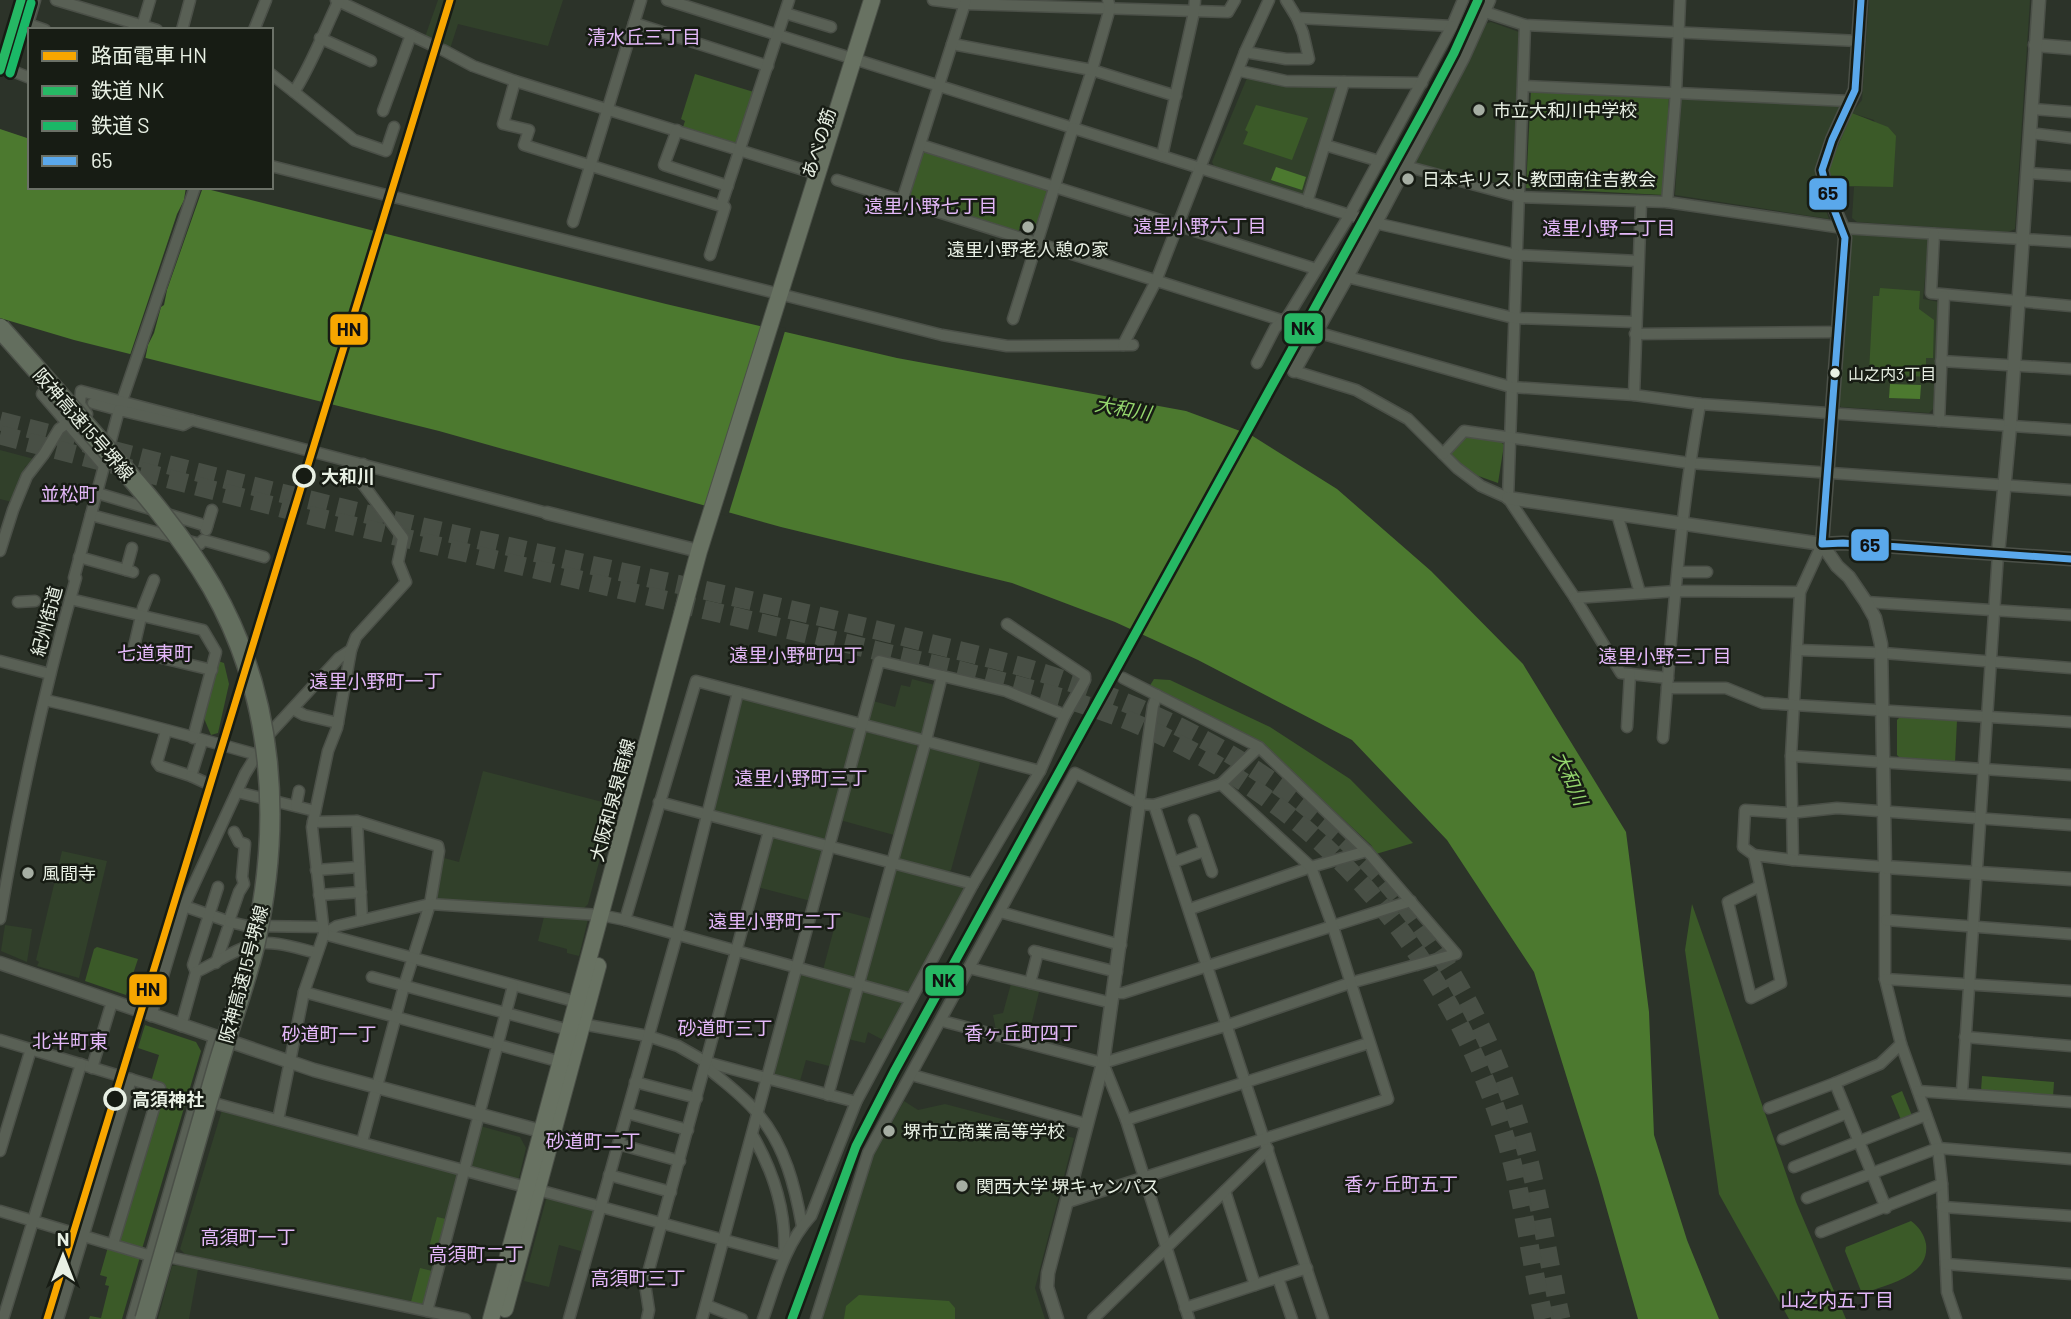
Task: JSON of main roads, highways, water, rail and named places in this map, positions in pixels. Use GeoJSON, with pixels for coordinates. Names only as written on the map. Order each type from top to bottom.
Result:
{"type":"FeatureCollection","features":[{"type":"Feature","properties":{"kind":"highway","name":"阪神高速15号堺線"},"geometry":{"type":"LineString","coordinates":[[0,328],[149,497],[198,564],[227,616],[239,645],[265,733],[271,786],[271,827],[260,918],[244,983],[145,1319]]}},
{"type":"Feature","properties":{"kind":"highway","name":"阪神高速15号堺線"},"geometry":{"type":"LineString","coordinates":[[0,345],[141,506],[188,569],[216,620],[238,677],[258,766],[258,848],[249,915],[220,1027],[134,1319]]}},
{"type":"Feature","properties":{"kind":"main road","name":"あべの筋"},"geometry":{"type":"LineString","coordinates":[[859,60],[872,0]]}},
{"type":"Feature","properties":{"kind":"main road","name":"あべの筋"},"geometry":{"type":"LineString","coordinates":[[783,301],[859,60],[883,0]]}},
{"type":"Feature","properties":{"kind":"main road","name":"大阪和泉泉南線"},"geometry":{"type":"LineString","coordinates":[[491,1319],[532,1189],[576,1027],[612,917],[703,547],[783,301]]}},
{"type":"Feature","properties":{"kind":"main road","name":"大阪和泉泉南線"},"geometry":{"type":"LineString","coordinates":[[548,1133],[561,1062],[576,1027],[577,1002],[612,917]]}},
{"type":"Feature","properties":{"kind":"main road","name":"大阪和泉泉南線"},"geometry":{"type":"LineString","coordinates":[[502,1319],[532,1189]]}},
{"type":"Feature","properties":{"kind":"water"},"geometry":{"type":"Polygon","coordinates":[[[0,129],[28,138],[28,189],[207,189],[666,304],[897,358],[1186,411],[1251,435],[1337,489],[1431,571],[1523,664],[1626,832],[1649,1012],[1654,1135],[1687,1240],[1719,1319],[1638,1319],[1598,1178],[1534,972],[1447,840],[1352,740],[1198,660],[1115,622],[1012,583],[781,527],[439,431],[74,340],[0,318],[0,129]]]}},
{"type":"Feature","properties":{"kind":"water"},"geometry":{"type":"Polygon","coordinates":[[[1276,167],[1306,177],[1302,190],[1271,180],[1276,167]]]}},
{"type":"Feature","properties":{"kind":"water"},"geometry":{"type":"Polygon","coordinates":[[[1890,384],[1921,385],[1920,399],[1889,398],[1890,384]]]}},
{"type":"Feature","properties":{"kind":"tunnel"},"geometry":{"type":"LineString","coordinates":[[0,421],[376,516],[823,617],[1004,662],[1106,695],[1151,713],[1236,758],[1314,812],[1349,844],[1407,908],[1450,971],[1486,1039],[1514,1110],[1536,1189],[1561,1319]]}},
{"type":"Feature","properties":{"kind":"tunnel"},"geometry":{"type":"LineString","coordinates":[[0,435],[316,517],[1027,688],[1119,717],[1205,758],[1265,797],[1319,841],[1368,891],[1412,946],[1449,1005],[1480,1069],[1505,1137],[1517,1182],[1544,1319]]}},
{"type":"Feature","properties":{"kind":"tram line","name":"HN"},"geometry":{"type":"LineString","coordinates":[[47,1319],[450,0]]}},
{"type":"Feature","properties":{"kind":"rail line","name":"NK"},"geometry":{"type":"LineString","coordinates":[[0,70],[21,0]]}},
{"type":"Feature","properties":{"kind":"rail line","name":"NK"},"geometry":{"type":"LineString","coordinates":[[792,1319],[856,1146],[894,1072],[1426,106],[1478,0]]}},
{"type":"Feature","properties":{"kind":"rail line","name":"S"},"geometry":{"type":"LineString","coordinates":[[10,73],[31,3]]}},
{"type":"Feature","properties":{"kind":"place","name":"市立大和川中学校"},"geometry":{"type":"Point","coordinates":[1479,110]}},
{"type":"Feature","properties":{"kind":"place","name":"日本キリスト教団南住吉教会"},"geometry":{"type":"Point","coordinates":[1408,179]}},
{"type":"Feature","properties":{"kind":"place","name":"遠里小野老人憩の家"},"geometry":{"type":"Point","coordinates":[1028,227]}},
{"type":"Feature","properties":{"kind":"place","name":"山之内3丁目"},"geometry":{"type":"Point","coordinates":[1835,373]}},
{"type":"Feature","properties":{"kind":"place","name":"大和川"},"geometry":{"type":"Point","coordinates":[304,476]}},
{"type":"Feature","properties":{"kind":"place","name":"風間寺"},"geometry":{"type":"Point","coordinates":[28,873]}},
{"type":"Feature","properties":{"kind":"place","name":"高須神社"},"geometry":{"type":"Point","coordinates":[115,1099]}},
{"type":"Feature","properties":{"kind":"place","name":"堺市立商業高等学校"},"geometry":{"type":"Point","coordinates":[889,1131]}},
{"type":"Feature","properties":{"kind":"place","name":"関西大学 堺キャンパス"},"geometry":{"type":"Point","coordinates":[962,1186]}},
{"type":"Feature","properties":{"kind":"district","name":"清水丘三丁目"},"geometry":{"type":"Point","coordinates":[644,36]}},
{"type":"Feature","properties":{"kind":"district","name":"遠里小野七丁目"},"geometry":{"type":"Point","coordinates":[931,205]}},
{"type":"Feature","properties":{"kind":"district","name":"遠里小野六丁目"},"geometry":{"type":"Point","coordinates":[1200,225]}},
{"type":"Feature","properties":{"kind":"district","name":"遠里小野二丁目"},"geometry":{"type":"Point","coordinates":[1609,227]}},
{"type":"Feature","properties":{"kind":"district","name":"並松町"},"geometry":{"type":"Point","coordinates":[69,493]}},
{"type":"Feature","properties":{"kind":"district","name":"七道東町"},"geometry":{"type":"Point","coordinates":[155,652]}},
{"type":"Feature","properties":{"kind":"district","name":"遠里小野町四丁"},"geometry":{"type":"Point","coordinates":[796,654]}},
{"type":"Feature","properties":{"kind":"district","name":"遠里小野三丁目"},"geometry":{"type":"Point","coordinates":[1665,655]}},
{"type":"Feature","properties":{"kind":"district","name":"遠里小野町一丁"},"geometry":{"type":"Point","coordinates":[376,680]}},
{"type":"Feature","properties":{"kind":"district","name":"遠里小野町三丁"},"geometry":{"type":"Point","coordinates":[801,777]}},
{"type":"Feature","properties":{"kind":"district","name":"遠里小野町二丁"},"geometry":{"type":"Point","coordinates":[775,920]}},
{"type":"Feature","properties":{"kind":"district","name":"砂道町三丁"},"geometry":{"type":"Point","coordinates":[725,1027]}},
{"type":"Feature","properties":{"kind":"district","name":"香ヶ丘町四丁"},"geometry":{"type":"Point","coordinates":[1021,1032]}},
{"type":"Feature","properties":{"kind":"district","name":"砂道町一丁"},"geometry":{"type":"Point","coordinates":[329,1033]}},
{"type":"Feature","properties":{"kind":"district","name":"北半町東"},"geometry":{"type":"Point","coordinates":[70,1040]}},
{"type":"Feature","properties":{"kind":"district","name":"砂道町二丁"},"geometry":{"type":"Point","coordinates":[593,1140]}},
{"type":"Feature","properties":{"kind":"district","name":"香ヶ丘町五丁"},"geometry":{"type":"Point","coordinates":[1401,1183]}},
{"type":"Feature","properties":{"kind":"district","name":"高須町一丁"},"geometry":{"type":"Point","coordinates":[248,1236]}},
{"type":"Feature","properties":{"kind":"district","name":"高須町二丁"},"geometry":{"type":"Point","coordinates":[476,1253]}},
{"type":"Feature","properties":{"kind":"district","name":"高須町三丁"},"geometry":{"type":"Point","coordinates":[638,1277]}},
{"type":"Feature","properties":{"kind":"district","name":"山之内五丁目"},"geometry":{"type":"Point","coordinates":[1837,1299]}}]}
